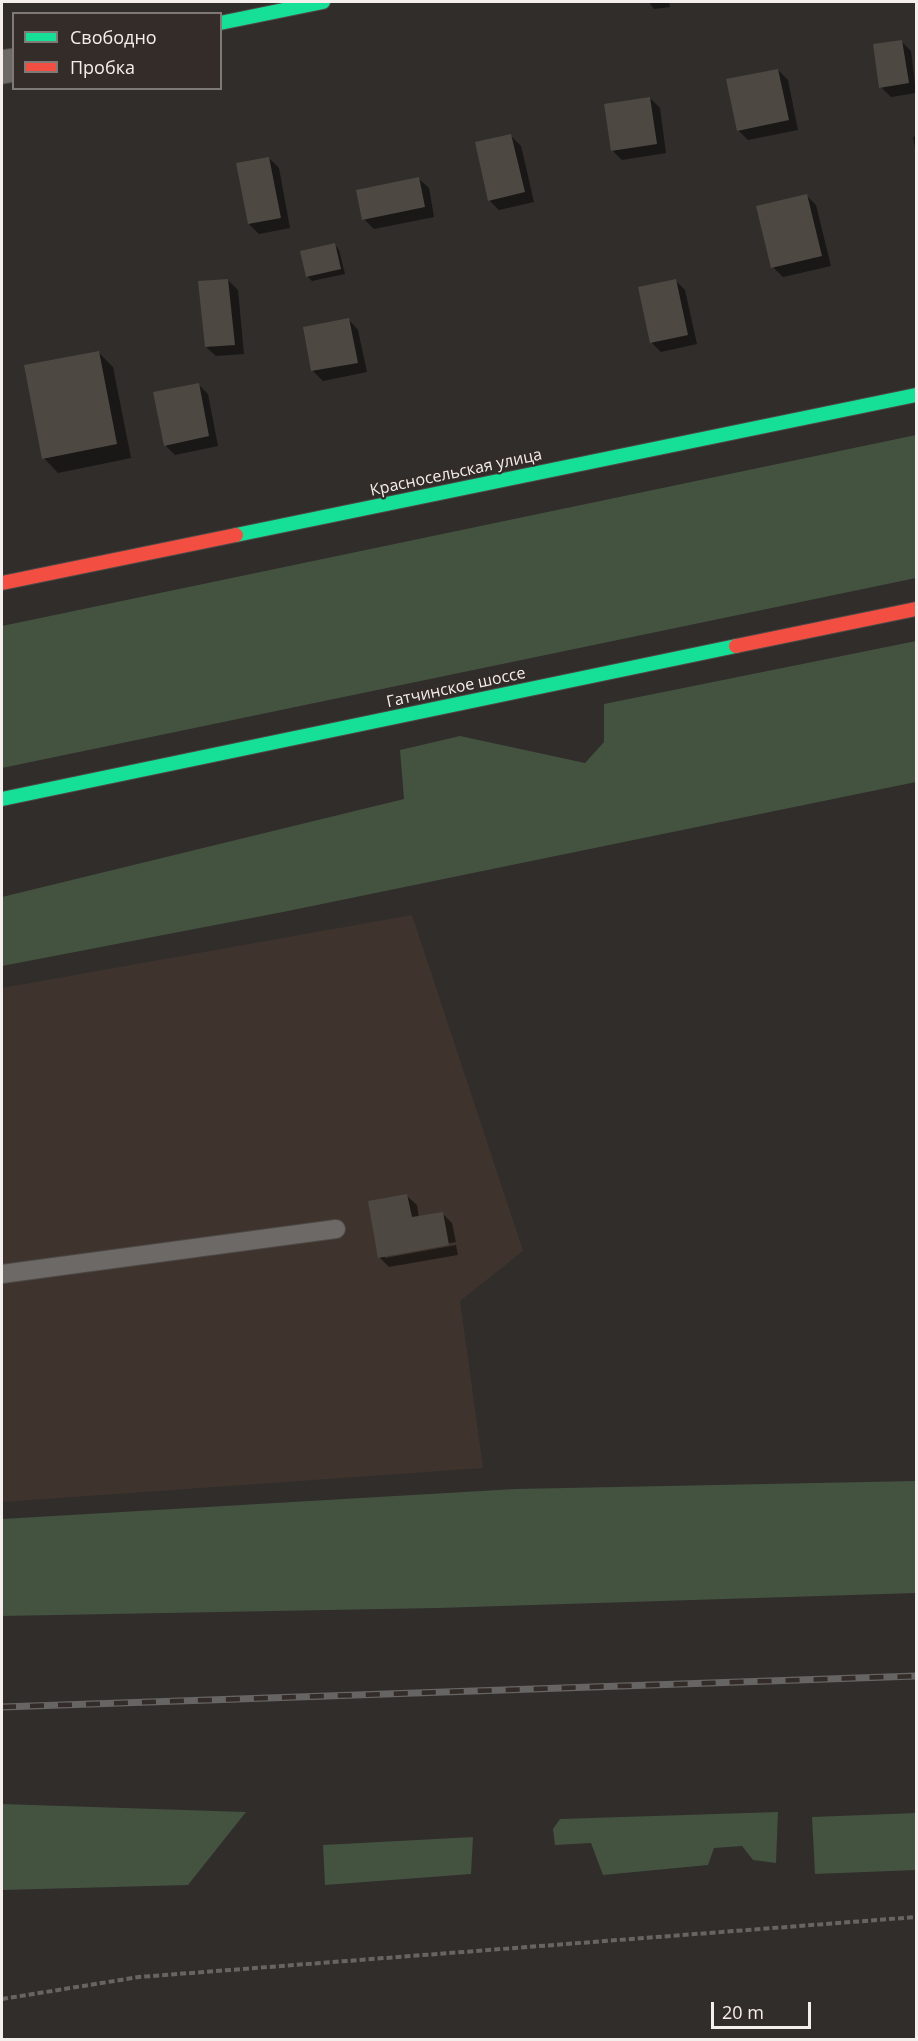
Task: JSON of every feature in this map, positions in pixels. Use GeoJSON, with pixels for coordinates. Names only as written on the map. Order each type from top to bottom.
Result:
{"type":"FeatureCollection","features":[{"type":"Feature","properties":{"kind":"street"},"geometry":{"type":"LineString","coordinates":[[222,22],[323,2]]}},
{"type":"Feature","properties":{"kind":"street","name":"Красносельская улица"},"geometry":{"type":"LineString","coordinates":[[2,583],[916,395]]}},
{"type":"Feature","properties":{"kind":"street","name":"Гатчинское шоссе"},"geometry":{"type":"LineString","coordinates":[[2,799],[916,609]]}},
{"type":"Feature","properties":{"kind":"lane"},"geometry":{"type":"LineString","coordinates":[[2,1274],[336,1229]]}},
{"type":"Feature","properties":{"kind":"path"},"geometry":{"type":"LineString","coordinates":[[2,1999],[139,1977],[916,1917]]}},
{"type":"Feature","properties":{"kind":"shaded area"},"geometry":{"type":"Polygon","coordinates":[[[412,915],[523,1251],[460,1301],[483,1468],[2,1502],[2,988],[412,915]]]}},
{"type":"Feature","properties":{"kind":"green space"},"geometry":{"type":"Polygon","coordinates":[[[916,435],[916,578],[2,768],[2,626],[916,435]]]}},
{"type":"Feature","properties":{"kind":"green space"},"geometry":{"type":"Polygon","coordinates":[[[916,641],[916,782],[283,912],[2,966],[2,897],[404,799],[400,750],[460,736],[585,763],[604,742],[604,704],[916,641]]]}},
{"type":"Feature","properties":{"kind":"green space"},"geometry":{"type":"Polygon","coordinates":[[[916,1481],[916,1593],[438,1608],[2,1616],[2,1519],[515,1489],[916,1481]]]}},
{"type":"Feature","properties":{"kind":"green space"},"geometry":{"type":"Polygon","coordinates":[[[2,1804],[246,1812],[188,1885],[2,1890],[2,1804]]]}},
{"type":"Feature","properties":{"kind":"green space"},"geometry":{"type":"Polygon","coordinates":[[[778,1812],[776,1863],[753,1860],[742,1846],[714,1848],[708,1865],[603,1875],[591,1843],[555,1845],[553,1829],[560,1819],[778,1812]]]}},
{"type":"Feature","properties":{"kind":"green space"},"geometry":{"type":"Polygon","coordinates":[[[916,1813],[916,1870],[815,1874],[812,1817],[916,1813]]]}},
{"type":"Feature","properties":{"kind":"green space"},"geometry":{"type":"Polygon","coordinates":[[[473,1837],[471,1874],[325,1885],[323,1845],[473,1837]]]}},
{"type":"Feature","properties":{"kind":"building"},"geometry":{"type":"Polygon","coordinates":[[[902,40],[909,83],[879,88],[873,44],[902,40]]]}},
{"type":"Feature","properties":{"kind":"building"},"geometry":{"type":"Polygon","coordinates":[[[778,69],[789,120],[737,131],[726,79],[778,69]]]}},
{"type":"Feature","properties":{"kind":"building"},"geometry":{"type":"Polygon","coordinates":[[[650,97],[657,144],[611,151],[604,104],[650,97]]]}},
{"type":"Feature","properties":{"kind":"building"},"geometry":{"type":"Polygon","coordinates":[[[511,134],[525,192],[488,201],[475,142],[511,134]]]}},
{"type":"Feature","properties":{"kind":"building"},"geometry":{"type":"Polygon","coordinates":[[[269,157],[281,218],[248,224],[236,163],[269,157]]]}},
{"type":"Feature","properties":{"kind":"building"},"geometry":{"type":"Polygon","coordinates":[[[419,177],[425,207],[362,220],[356,190],[419,177]]]}},
{"type":"Feature","properties":{"kind":"building"},"geometry":{"type":"Polygon","coordinates":[[[807,194],[822,256],[771,268],[756,206],[807,194]]]}},
{"type":"Feature","properties":{"kind":"building"},"geometry":{"type":"Polygon","coordinates":[[[335,243],[341,269],[306,277],[300,251],[335,243]]]}},
{"type":"Feature","properties":{"kind":"building"},"geometry":{"type":"Polygon","coordinates":[[[228,279],[235,345],[205,347],[198,281],[228,279]]]}},
{"type":"Feature","properties":{"kind":"building"},"geometry":{"type":"Polygon","coordinates":[[[676,279],[688,335],[650,343],[638,287],[676,279]]]}},
{"type":"Feature","properties":{"kind":"building"},"geometry":{"type":"Polygon","coordinates":[[[349,318],[358,363],[311,371],[303,327],[349,318]]]}},
{"type":"Feature","properties":{"kind":"building"},"geometry":{"type":"Polygon","coordinates":[[[99,351],[117,444],[42,459],[24,365],[99,351]]]}},
{"type":"Feature","properties":{"kind":"building"},"geometry":{"type":"Polygon","coordinates":[[[199,383],[209,436],[164,446],[153,392],[199,383]]]}},
{"type":"Feature","properties":{"kind":"building"},"geometry":{"type":"Polygon","coordinates":[[[407,1194],[412,1217],[443,1212],[449,1245],[378,1258],[368,1201],[407,1194]]]}},
{"type":"Feature","properties":{"kind":"railway"},"geometry":{"type":"LineString","coordinates":[[2,1707],[916,1676]]}},
{"type":"Feature","properties":{"kind":"traffic: fast"},"geometry":{"type":"LineString","coordinates":[[222,23],[323,2]]}},
{"type":"Feature","properties":{"kind":"traffic: fast"},"geometry":{"type":"LineString","coordinates":[[236,535],[916,395]]}},
{"type":"Feature","properties":{"kind":"traffic: fast"},"geometry":{"type":"LineString","coordinates":[[2,799],[736,646]]}},
{"type":"Feature","properties":{"kind":"traffic: jam"},"geometry":{"type":"LineString","coordinates":[[2,583],[236,535]]}},
{"type":"Feature","properties":{"kind":"traffic: jam"},"geometry":{"type":"LineString","coordinates":[[736,646],[916,609]]}}]}
